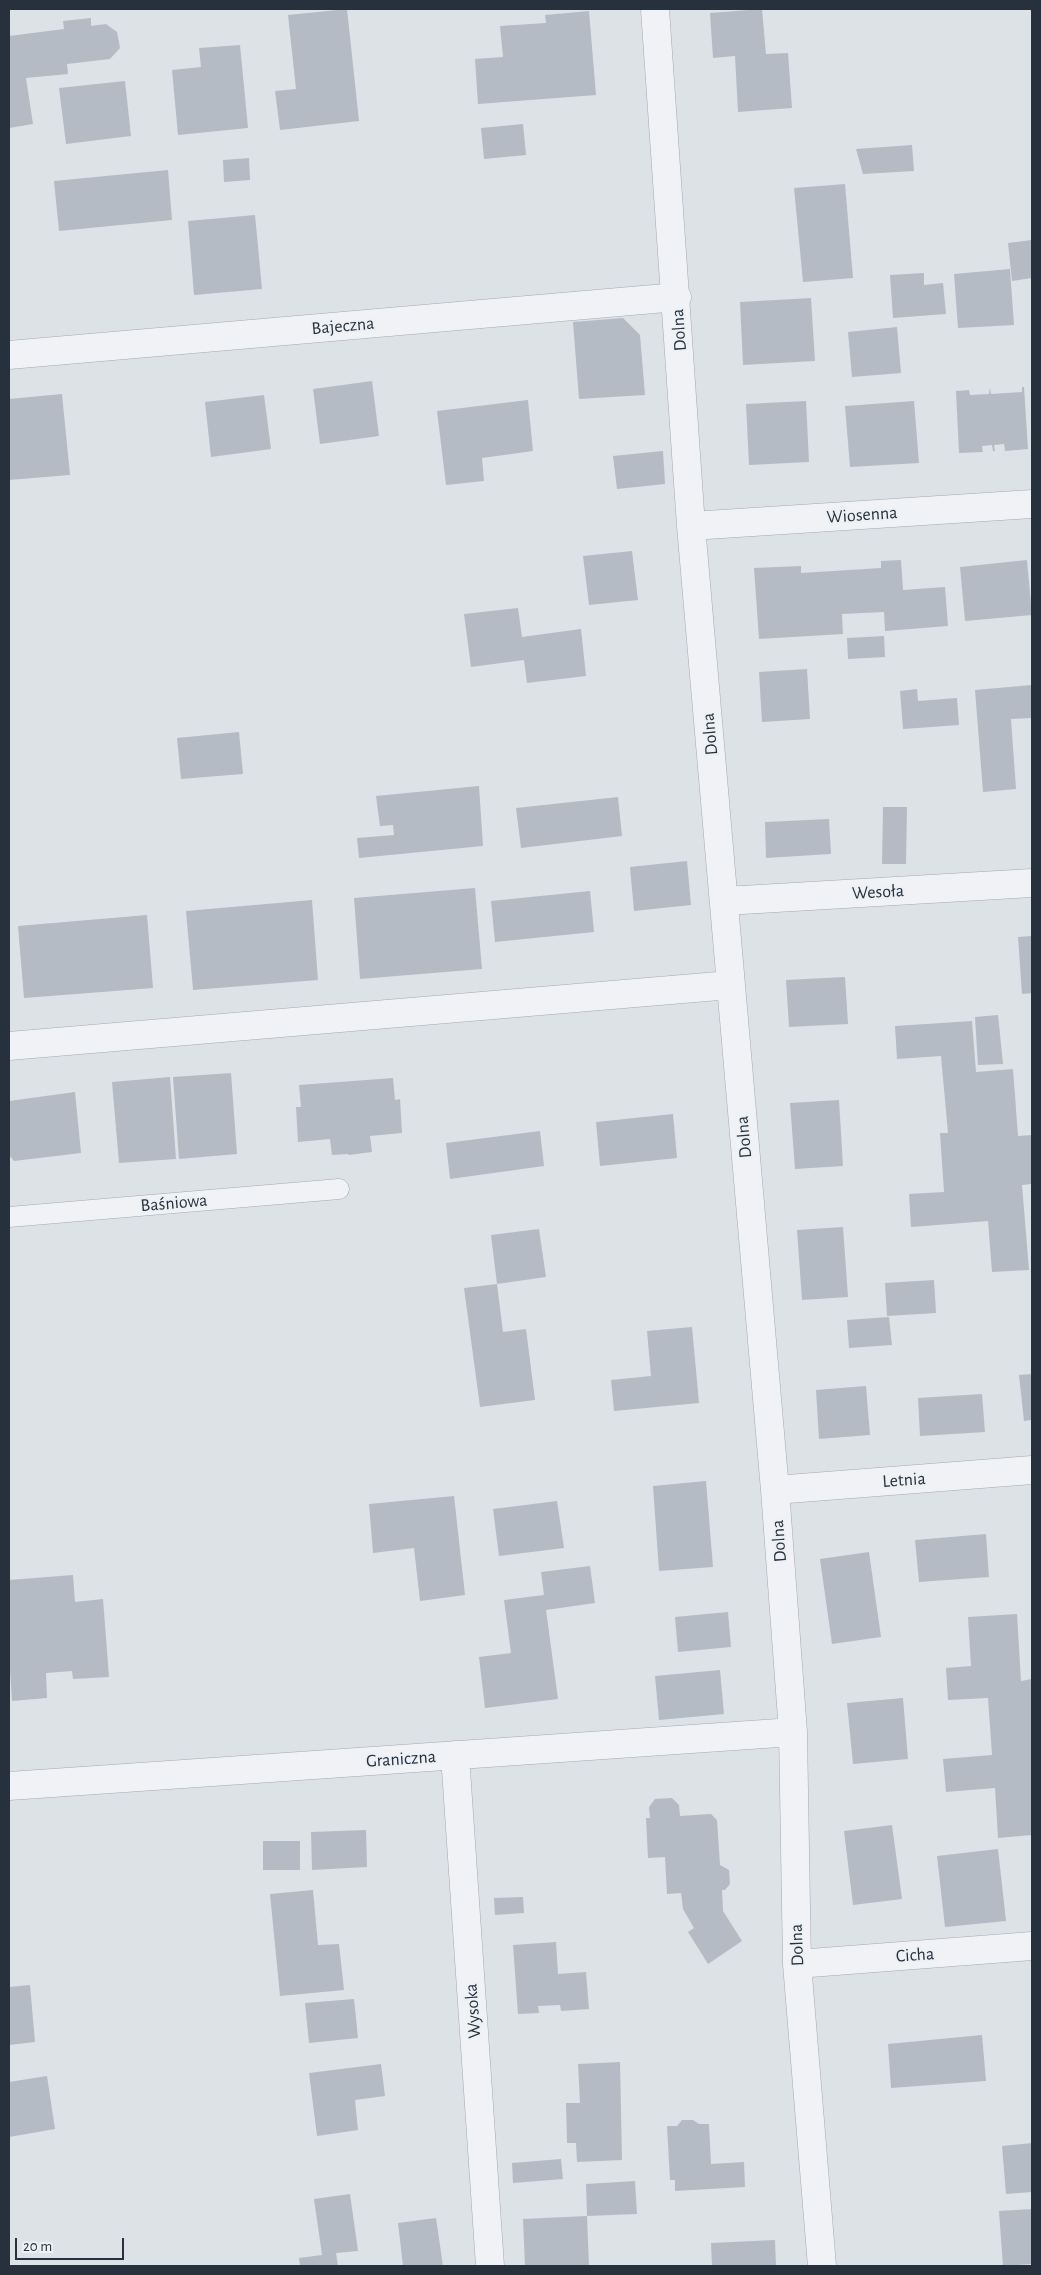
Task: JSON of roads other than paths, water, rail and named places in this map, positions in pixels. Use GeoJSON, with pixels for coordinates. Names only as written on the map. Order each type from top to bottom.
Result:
{"type":"FeatureCollection","features":[{"type":"Feature","properties":{"kind":"street","name":"Dolna"},"geometry":{"type":"LineString","coordinates":[[655,9],[677,297],[691,526],[775,1490],[793,1732],[797,1964],[822,2266]]}},
{"type":"Feature","properties":{"kind":"street","name":"Bajeczna"},"geometry":{"type":"LineString","coordinates":[[9,355],[677,297]]}},
{"type":"Feature","properties":{"kind":"street","name":"Wiosenna"},"geometry":{"type":"LineString","coordinates":[[691,526],[1032,504]]}},
{"type":"Feature","properties":{"kind":"street","name":"Wesoła"},"geometry":{"type":"LineString","coordinates":[[725,901],[1032,883]]}},
{"type":"Feature","properties":{"kind":"street"},"geometry":{"type":"LineString","coordinates":[[9,1046],[730,985]]}},
{"type":"Feature","properties":{"kind":"street","name":"Letnia"},"geometry":{"type":"LineString","coordinates":[[775,1490],[1032,1470]]}},
{"type":"Feature","properties":{"kind":"street","name":"Graniczna"},"geometry":{"type":"LineString","coordinates":[[9,1786],[793,1732]]}},
{"type":"Feature","properties":{"kind":"street","name":"Wysoka"},"geometry":{"type":"LineString","coordinates":[[455,1755],[490,2266]]}},
{"type":"Feature","properties":{"kind":"street","name":"Cicha"},"geometry":{"type":"LineString","coordinates":[[797,1964],[1032,1946]]}},
{"type":"Feature","properties":{"kind":"lane","name":"Baśniowa"},"geometry":{"type":"LineString","coordinates":[[9,1217],[339,1189]]}}]}
